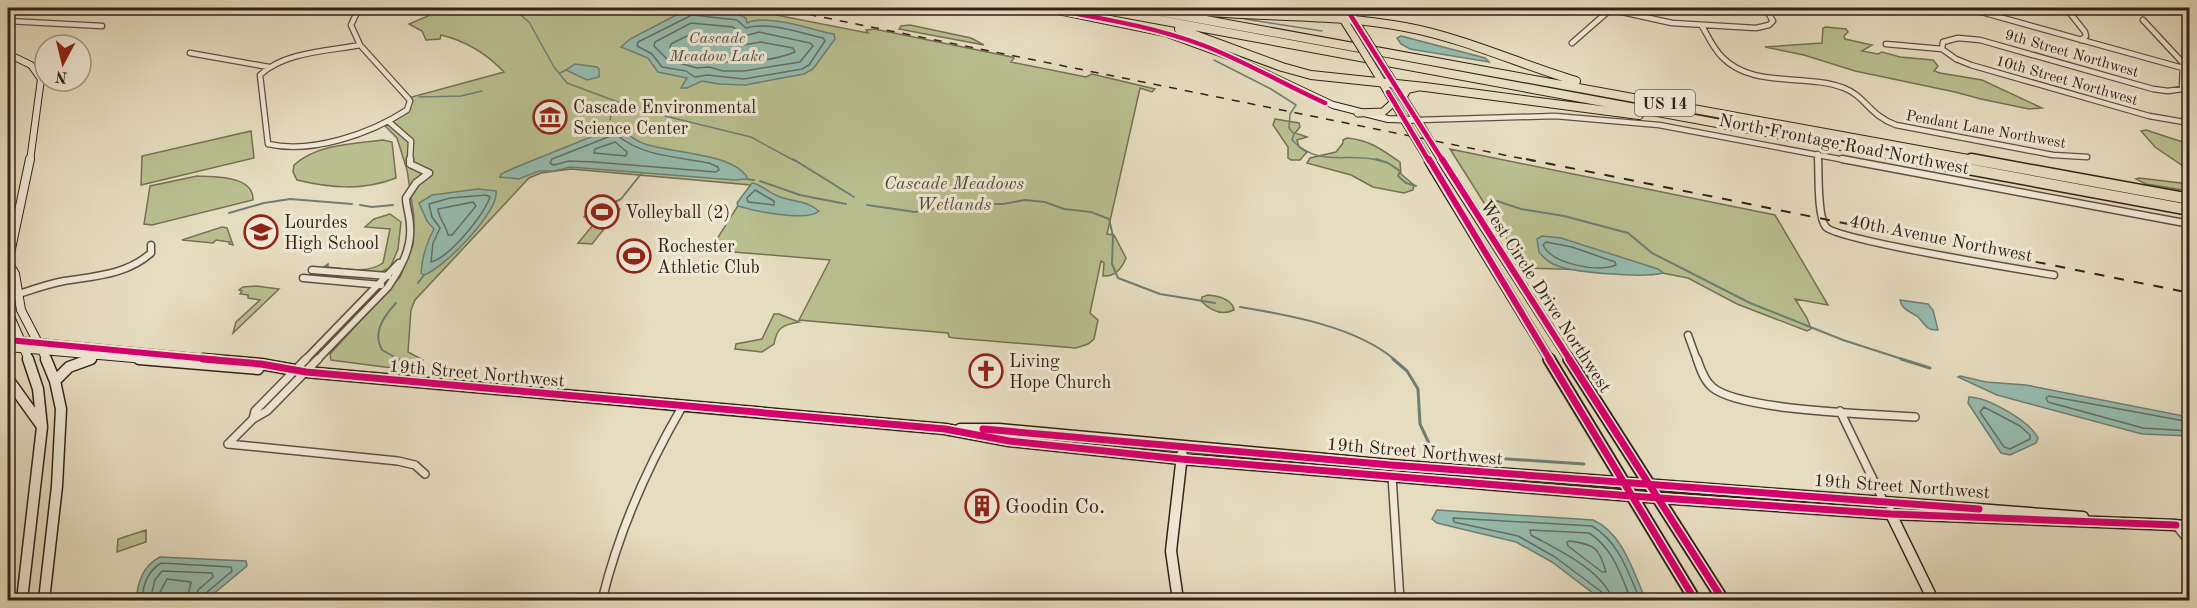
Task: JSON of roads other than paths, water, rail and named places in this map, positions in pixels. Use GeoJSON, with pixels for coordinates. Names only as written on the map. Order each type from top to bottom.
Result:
{"type":"FeatureCollection","features":[{"type":"Feature","properties":{"kind":"highway"},"geometry":{"type":"LineString","coordinates":[[1088,8],[1192,33],[1304,74],[1394,83],[1700,123],[1880,153]]}},
{"type":"Feature","properties":{"kind":"highway","name":"US 14"},"geometry":{"type":"LineString","coordinates":[[1095,8],[2190,210]]}},
{"type":"Feature","properties":{"kind":"highway","name":"US 14"},"geometry":{"type":"LineString","coordinates":[[1140,8],[2190,199]]}},
{"type":"Feature","properties":{"kind":"highway"},"geometry":{"type":"LineString","coordinates":[[1162,8],[1255,16],[1354,20],[1426,32],[1575,81],[1749,119]]}},
{"type":"Feature","properties":{"kind":"highway"},"geometry":{"type":"LineString","coordinates":[[1320,19],[1332,16],[1336,8]]}},
{"type":"Feature","properties":{"kind":"highway"},"geometry":{"type":"LineString","coordinates":[[1403,96],[1408,88],[1425,87]]}},
{"type":"Feature","properties":{"kind":"main road"},"geometry":{"type":"LineString","coordinates":[[1044,8],[1132,25],[1195,42],[1236,59],[1325,104],[1407,124],[1418,120]]}},
{"type":"Feature","properties":{"kind":"main road","name":"West Circle Drive Northwest"},"geometry":{"type":"LineString","coordinates":[[1336,8],[1695,600]]}},
{"type":"Feature","properties":{"kind":"main road","name":"West Circle Drive Northwest"},"geometry":{"type":"LineString","coordinates":[[1346,8],[1723,600]]}},
{"type":"Feature","properties":{"kind":"main road"},"geometry":{"type":"LineString","coordinates":[[8,54],[27,62],[38,71],[42,80],[33,147],[8,263],[15,274],[21,310],[43,351],[55,381],[61,409],[62,435],[44,600]]}},
{"type":"Feature","properties":{"kind":"main road"},"geometry":{"type":"LineString","coordinates":[[1358,113],[1382,113],[1389,110],[1394,102]]}},
{"type":"Feature","properties":{"kind":"main road"},"geometry":{"type":"LineString","coordinates":[[8,312],[38,389],[42,427],[22,600]]}},
{"type":"Feature","properties":{"kind":"main road","name":"19th Street Northwest"},"geometry":{"type":"LineString","coordinates":[[8,340],[43,351],[295,370]]}},
{"type":"Feature","properties":{"kind":"main road","name":"19th Street Northwest"},"geometry":{"type":"LineString","coordinates":[[8,347],[38,343],[261,364],[306,372],[682,407],[945,429],[999,429],[1182,447],[2190,526]]}},
{"type":"Feature","properties":{"kind":"main road"},"geometry":{"type":"LineString","coordinates":[[55,381],[69,367],[98,356]]}},
{"type":"Feature","properties":{"kind":"main road"},"geometry":{"type":"LineString","coordinates":[[8,379],[42,427]]}},
{"type":"Feature","properties":{"kind":"main road","name":"19th Street Northwest"},"geometry":{"type":"LineString","coordinates":[[945,429],[1009,441],[1181,459],[1631,496],[1891,514],[2175,525]]}},
{"type":"Feature","properties":{"kind":"main road"},"geometry":{"type":"LineString","coordinates":[[1178,600],[1171,545],[1182,447]]}},
{"type":"Feature","properties":{"kind":"main road"},"geometry":{"type":"LineString","coordinates":[[1884,502],[1933,600]]}},
{"type":"Feature","properties":{"kind":"street"},"geometry":{"type":"LineString","coordinates":[[269,67],[260,75],[267,141],[271,146],[287,148],[319,144],[388,121],[405,112],[410,101],[361,45],[352,31],[351,24],[359,8]]}},
{"type":"Feature","properties":{"kind":"street"},"geometry":{"type":"LineString","coordinates":[[1604,8],[1612,8],[1657,21],[1750,28],[1765,27],[1772,23],[1772,17],[1765,8]]}},
{"type":"Feature","properties":{"kind":"street"},"geometry":{"type":"LineString","coordinates":[[1572,43],[1612,8]]}},
{"type":"Feature","properties":{"kind":"street"},"geometry":{"type":"LineString","coordinates":[[1658,8],[1710,12],[1707,8]]}},
{"type":"Feature","properties":{"kind":"street"},"geometry":{"type":"LineString","coordinates":[[1967,8],[2190,70]]}},
{"type":"Feature","properties":{"kind":"street"},"geometry":{"type":"LineString","coordinates":[[2066,8],[2085,32],[2086,36],[2081,40]]}},
{"type":"Feature","properties":{"kind":"street","name":"Pendant Lane Northwest"},"geometry":{"type":"LineString","coordinates":[[1691,10],[1723,59],[1736,67],[1767,77],[1818,81],[1841,86],[1857,95],[1875,115],[1896,125],[2053,155],[2087,157]]}},
{"type":"Feature","properties":{"kind":"street"},"geometry":{"type":"LineString","coordinates":[[2144,20],[2180,59],[2183,68]]}},
{"type":"Feature","properties":{"kind":"street"},"geometry":{"type":"LineString","coordinates":[[8,21],[102,26]]}},
{"type":"Feature","properties":{"kind":"street","name":"9th Street Northwest"},"geometry":{"type":"LineString","coordinates":[[1942,49],[1943,42],[1950,39],[1980,40],[2168,91],[2182,89],[2183,68]]}},
{"type":"Feature","properties":{"kind":"street"},"geometry":{"type":"LineString","coordinates":[[1886,44],[1942,49]]}},
{"type":"Feature","properties":{"kind":"street"},"geometry":{"type":"LineString","coordinates":[[190,53],[269,67],[361,45]]}},
{"type":"Feature","properties":{"kind":"street","name":"10th Street Northwest"},"geometry":{"type":"LineString","coordinates":[[1942,49],[1956,59],[1971,65],[2149,116],[2190,123]]}},
{"type":"Feature","properties":{"kind":"street","name":"North Frontage Road Northwest"},"geometry":{"type":"LineString","coordinates":[[1418,120],[1523,116],[1593,118],[1682,129],[2190,224]]}},
{"type":"Feature","properties":{"kind":"street"},"geometry":{"type":"LineString","coordinates":[[253,419],[255,411],[379,285],[391,277],[407,253],[410,240],[409,216],[404,201],[406,193],[429,173],[410,164],[411,141],[388,121]]}},
{"type":"Feature","properties":{"kind":"street","name":"40th Avenue Northwest"},"geometry":{"type":"LineString","coordinates":[[1818,154],[1822,220],[1833,232],[1893,246],[2054,275]]}},
{"type":"Feature","properties":{"kind":"street"},"geometry":{"type":"LineString","coordinates":[[19,294],[55,283],[129,267],[151,253],[151,245]]}},
{"type":"Feature","properties":{"kind":"street"},"geometry":{"type":"LineString","coordinates":[[312,270],[391,277]]}},
{"type":"Feature","properties":{"kind":"street"},"geometry":{"type":"LineString","coordinates":[[391,277],[390,285],[306,372],[267,411],[253,419],[228,444],[398,461],[415,465],[425,474]]}},
{"type":"Feature","properties":{"kind":"street"},"geometry":{"type":"LineString","coordinates":[[303,278],[390,285]]}},
{"type":"Feature","properties":{"kind":"street"},"geometry":{"type":"LineString","coordinates":[[1688,335],[1706,379],[1712,388],[1723,395],[1750,403],[1915,417]]}},
{"type":"Feature","properties":{"kind":"street"},"geometry":{"type":"LineString","coordinates":[[602,600],[610,562],[627,511],[649,464],[682,407]]}},
{"type":"Feature","properties":{"kind":"street"},"geometry":{"type":"LineString","coordinates":[[1840,411],[1884,502]]}},
{"type":"Feature","properties":{"kind":"street"},"geometry":{"type":"LineString","coordinates":[[1392,476],[1400,600]]}},
{"type":"Feature","properties":{"kind":"street"},"geometry":{"type":"LineString","coordinates":[[2175,525],[2190,543]]}},
{"type":"Feature","properties":{"kind":"water","name":"Cascade Meadow Lake"},"geometry":{"type":"Polygon","coordinates":[[[686,10],[732,13],[746,18],[747,23],[764,20],[786,23],[834,34],[835,39],[813,69],[804,74],[745,85],[702,81],[687,88],[681,88],[687,78],[658,72],[648,58],[621,47],[630,39],[686,10]]]}},
{"type":"Feature","properties":{"kind":"water"},"geometry":{"type":"Polygon","coordinates":[[[1401,36],[1485,58],[1489,62],[1410,49],[1401,44],[1397,38],[1401,36]]]}},
{"type":"Feature","properties":{"kind":"water"},"geometry":{"type":"Polygon","coordinates":[[[575,64],[597,67],[599,77],[587,80],[566,70],[575,64]]]}},
{"type":"Feature","properties":{"kind":"water"},"geometry":{"type":"Polygon","coordinates":[[[613,128],[645,144],[715,158],[739,169],[747,177],[734,180],[570,167],[554,171],[539,171],[519,179],[500,177],[501,174],[514,168],[613,128]]]}},
{"type":"Feature","properties":{"kind":"water"},"geometry":{"type":"Polygon","coordinates":[[[752,183],[775,195],[804,203],[819,211],[804,216],[792,216],[738,206],[737,203],[752,183]]]}},
{"type":"Feature","properties":{"kind":"water"},"geometry":{"type":"Polygon","coordinates":[[[478,189],[496,191],[495,200],[489,212],[456,251],[424,275],[421,273],[424,255],[434,229],[427,221],[419,203],[432,195],[478,189]]]}},
{"type":"Feature","properties":{"kind":"water"},"geometry":{"type":"Polygon","coordinates":[[[1542,236],[1561,238],[1658,269],[1663,273],[1607,274],[1562,267],[1549,262],[1539,252],[1537,239],[1542,236]]]}},
{"type":"Feature","properties":{"kind":"water"},"geometry":{"type":"Polygon","coordinates":[[[1900,300],[1928,304],[1933,310],[1938,330],[1926,326],[1918,317],[1904,308],[1900,300]]]}},
{"type":"Feature","properties":{"kind":"water"},"geometry":{"type":"Polygon","coordinates":[[[1958,377],[1986,382],[2026,385],[2189,417],[2189,436],[2142,434],[1997,395],[1958,377]]]}},
{"type":"Feature","properties":{"kind":"water"},"geometry":{"type":"Polygon","coordinates":[[[1969,397],[1997,405],[2026,424],[2038,438],[2036,443],[2010,455],[2001,453],[1968,403],[1969,397]]]}},
{"type":"Feature","properties":{"kind":"water"},"geometry":{"type":"Polygon","coordinates":[[[1437,510],[1593,520],[1612,534],[1620,544],[1646,600],[1602,600],[1552,562],[1516,542],[1437,523],[1432,519],[1437,510]]]}},
{"type":"Feature","properties":{"kind":"water"},"geometry":{"type":"Polygon","coordinates":[[[160,557],[246,561],[247,566],[206,600],[136,600],[142,575],[149,565],[160,557]]]}},
{"type":"Feature","properties":{"kind":"waterway"},"geometry":{"type":"LineString","coordinates":[[512,8],[529,22],[554,67],[567,83],[634,108]]}},
{"type":"Feature","properties":{"kind":"waterway"},"geometry":{"type":"LineString","coordinates":[[1245,19],[1322,31]]}},
{"type":"Feature","properties":{"kind":"waterway"},"geometry":{"type":"LineString","coordinates":[[1214,60],[1271,89],[1296,105],[1290,114],[1289,128],[1294,134],[1292,140],[1303,149],[1324,157],[1369,158],[1381,161]]}},
{"type":"Feature","properties":{"kind":"waterway"},"geometry":{"type":"LineString","coordinates":[[560,73],[566,70]]}},
{"type":"Feature","properties":{"kind":"waterway"},"geometry":{"type":"LineString","coordinates":[[419,97],[461,96],[482,91]]}},
{"type":"Feature","properties":{"kind":"waterway"},"geometry":{"type":"LineString","coordinates":[[610,120],[612,112],[619,103]]}},
{"type":"Feature","properties":{"kind":"waterway"},"geometry":{"type":"LineString","coordinates":[[665,116],[751,137],[795,161]]}},
{"type":"Feature","properties":{"kind":"waterway"},"geometry":{"type":"LineString","coordinates":[[793,159],[854,197]]}},
{"type":"Feature","properties":{"kind":"waterway"},"geometry":{"type":"LineString","coordinates":[[1376,159],[1400,171],[1398,176],[1406,183],[1416,186]]}},
{"type":"Feature","properties":{"kind":"waterway"},"geometry":{"type":"LineString","coordinates":[[613,203],[621,199],[641,174]]}},
{"type":"Feature","properties":{"kind":"waterway"},"geometry":{"type":"LineString","coordinates":[[746,179],[754,180]]}},
{"type":"Feature","properties":{"kind":"waterway"},"geometry":{"type":"LineString","coordinates":[[760,181],[800,195],[846,204]]}},
{"type":"Feature","properties":{"kind":"waterway"},"geometry":{"type":"LineString","coordinates":[[229,213],[264,203],[290,199],[352,204]]}},
{"type":"Feature","properties":{"kind":"waterway"},"geometry":{"type":"LineString","coordinates":[[867,205],[915,212],[961,204],[1003,204],[1025,200],[1045,202],[1064,209],[1091,212],[1109,219],[1113,236],[1112,264],[1118,278],[1160,294],[1215,303]]}},
{"type":"Feature","properties":{"kind":"waterway"},"geometry":{"type":"LineString","coordinates":[[1497,201],[1521,209],[1564,216],[1628,233],[1652,253],[1750,303],[1843,340],[1905,360]]}},
{"type":"Feature","properties":{"kind":"waterway"},"geometry":{"type":"LineString","coordinates":[[360,205],[372,207],[393,205]]}},
{"type":"Feature","properties":{"kind":"waterway"},"geometry":{"type":"LineString","coordinates":[[418,283],[424,275]]}},
{"type":"Feature","properties":{"kind":"waterway"},"geometry":{"type":"LineString","coordinates":[[396,303],[387,313],[378,337],[382,350],[400,360],[396,359]]}},
{"type":"Feature","properties":{"kind":"waterway"},"geometry":{"type":"LineString","coordinates":[[1240,307],[1322,324],[1362,339],[1395,360]]}},
{"type":"Feature","properties":{"kind":"waterway"},"geometry":{"type":"LineString","coordinates":[[1393,359],[1407,371],[1418,389],[1420,424],[1434,454],[1584,464]]}},
{"type":"Feature","properties":{"kind":"waterway"},"geometry":{"type":"LineString","coordinates":[[1901,359],[1930,368]]}},
{"type":"Feature","properties":{"kind":"railway"},"geometry":{"type":"LineString","coordinates":[[777,8],[1534,161]]}},
{"type":"Feature","properties":{"kind":"railway"},"geometry":{"type":"LineString","coordinates":[[1526,159],[2190,293]]}},
{"type":"Feature","properties":{"kind":"place","name":"Cascade Environmental Science Center"},"geometry":{"type":"Point","coordinates":[550,117]}},
{"type":"Feature","properties":{"kind":"place","name":"Volleyball (2)"},"geometry":{"type":"Point","coordinates":[602,212]}},
{"type":"Feature","properties":{"kind":"place","name":"Lourdes High School"},"geometry":{"type":"Point","coordinates":[261,232]}},
{"type":"Feature","properties":{"kind":"place","name":"Rochester Athletic Club"},"geometry":{"type":"Point","coordinates":[634,256]}},
{"type":"Feature","properties":{"kind":"place","name":"Living Hope Church"},"geometry":{"type":"Point","coordinates":[986,371]}},
{"type":"Feature","properties":{"kind":"place","name":"Goodin Co."},"geometry":{"type":"Point","coordinates":[982,506]}},
{"type":"Feature","properties":{"kind":"park label","name":"Cascade Meadows Wetlands"},"geometry":{"type":"Point","coordinates":[954,193]}}]}
